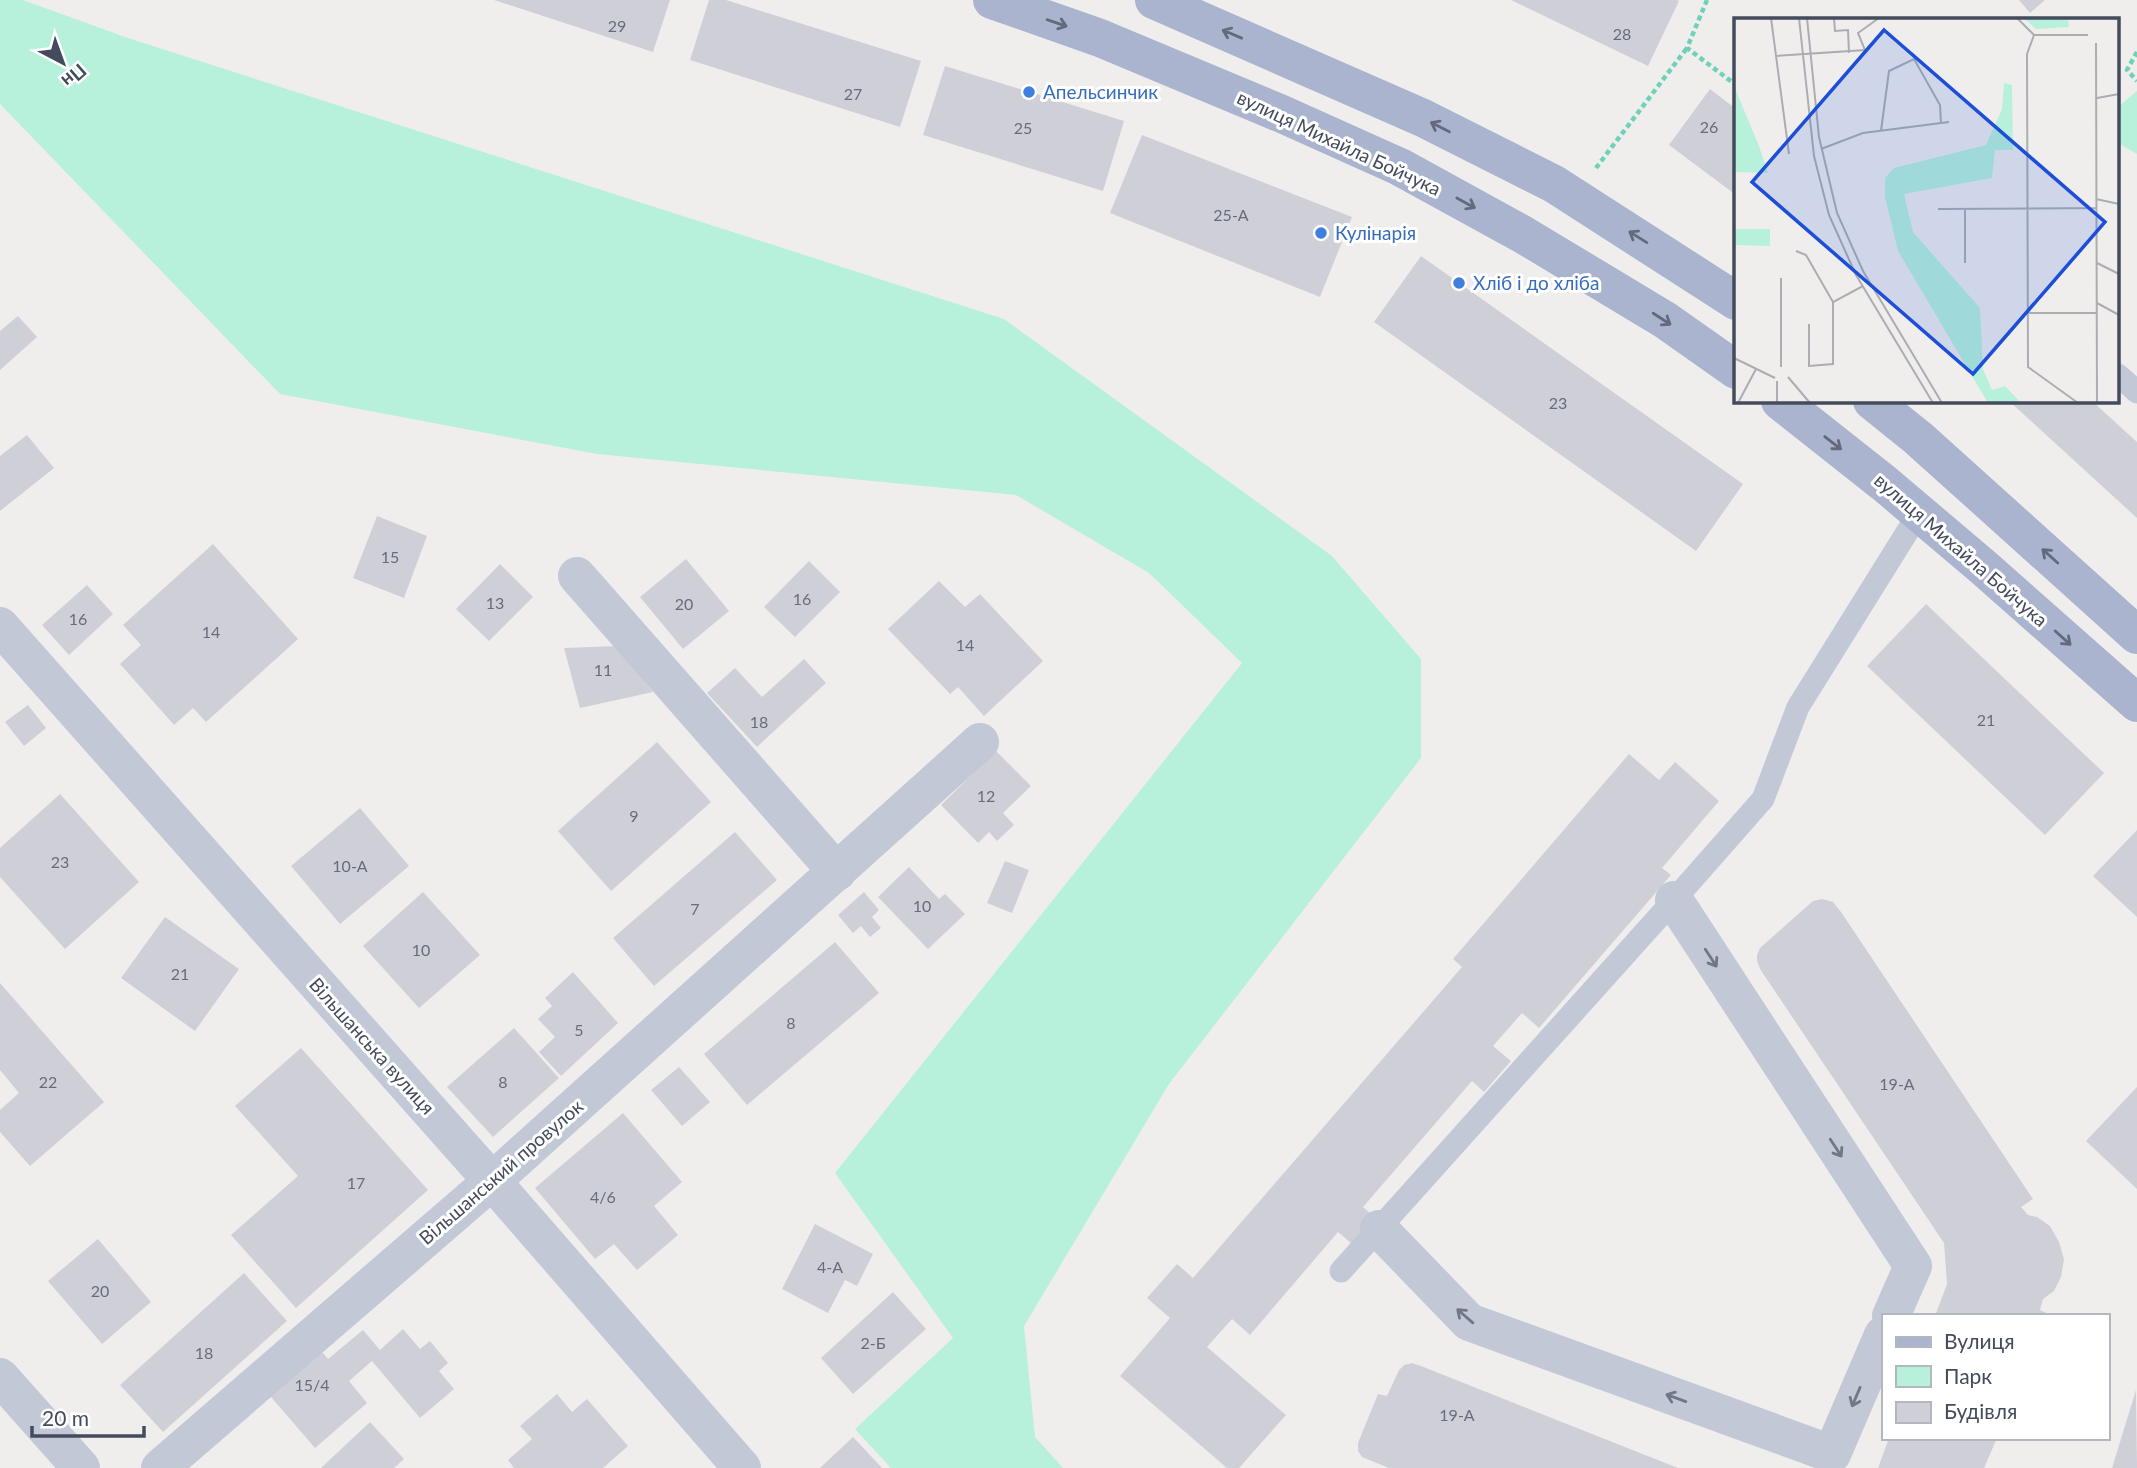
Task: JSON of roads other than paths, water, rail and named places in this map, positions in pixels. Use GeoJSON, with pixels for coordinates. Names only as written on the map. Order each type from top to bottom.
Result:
{"type":"FeatureCollection","features":[{"type":"Feature","properties":{"kind":"main road","name":"вулиця Михайла Бойчука"},"geometry":{"type":"LineString","coordinates":[[992,0],[1100,38],[1400,167],[1522,234],[1665,320],[1734,369]]}},
{"type":"Feature","properties":{"kind":"main road"},"geometry":{"type":"LineString","coordinates":[[1154,0],[1423,118],[1554,184],[1734,300]]}},
{"type":"Feature","properties":{"kind":"main road","name":"вулиця Михайла Бойчука"},"geometry":{"type":"LineString","coordinates":[[1781,402],[1983,566],[2137,703]]}},
{"type":"Feature","properties":{"kind":"main road"},"geometry":{"type":"LineString","coordinates":[[1873,402],[1918,438],[2137,635]]}},
{"type":"Feature","properties":{"kind":"street"},"geometry":{"type":"LineString","coordinates":[[577,576],[837,872]]}},
{"type":"Feature","properties":{"kind":"street","name":"Вільшанська вулиця"},"geometry":{"type":"LineString","coordinates":[[0,626],[492,1181],[742,1468]]}},
{"type":"Feature","properties":{"kind":"street","name":"Вільшанський провулок"},"geometry":{"type":"LineString","coordinates":[[160,1468],[492,1181],[980,742]]}},
{"type":"Feature","properties":{"kind":"street"},"geometry":{"type":"LineString","coordinates":[[1674,901],[1913,1266],[1892,1314]]}},
{"type":"Feature","properties":{"kind":"street"},"geometry":{"type":"LineString","coordinates":[[1379,1229],[1469,1322],[1832,1454],[1882,1337]]}},
{"type":"Feature","properties":{"kind":"street"},"geometry":{"type":"LineString","coordinates":[[0,1377],[81,1468]]}},
{"type":"Feature","properties":{"kind":"lane"},"geometry":{"type":"LineString","coordinates":[[2120,376],[2137,392]]}},
{"type":"Feature","properties":{"kind":"lane"},"geometry":{"type":"LineString","coordinates":[[1341,1271],[1763,799],[1798,707],[1920,513]]}},
{"type":"Feature","properties":{"kind":"place","name":"Апельсинчик"},"geometry":{"type":"Point","coordinates":[1029,92]}},
{"type":"Feature","properties":{"kind":"place","name":"Кулінарія"},"geometry":{"type":"Point","coordinates":[1321,233]}},
{"type":"Feature","properties":{"kind":"place","name":"Хліб і до хліба"},"geometry":{"type":"Point","coordinates":[1459,283]}}]}
